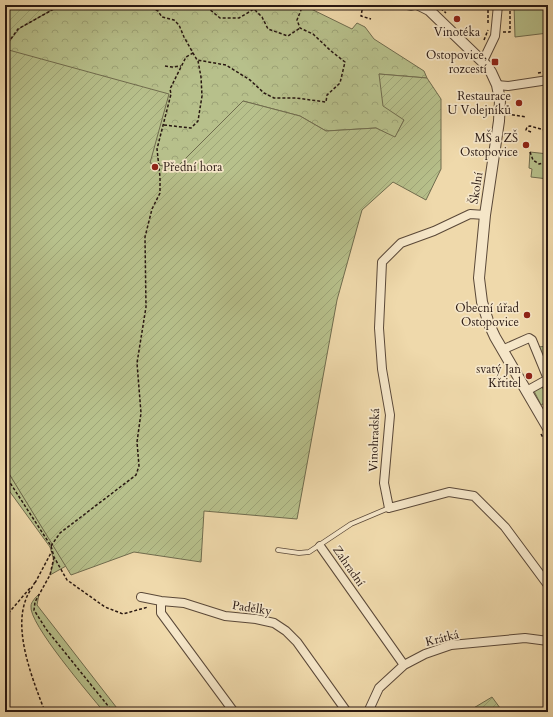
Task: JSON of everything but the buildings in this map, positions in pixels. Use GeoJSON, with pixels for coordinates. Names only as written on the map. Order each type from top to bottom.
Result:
{"type":"FeatureCollection","features":[{"type":"Feature","properties":{"kind":"street"},"geometry":{"type":"LineString","coordinates":[[482,61],[495,36],[498,5]]}},
{"type":"Feature","properties":{"kind":"street","name":"Školní"},"geometry":{"type":"LineString","coordinates":[[418,6],[429,10],[460,39],[491,72],[497,85],[500,100],[499,121],[485,215],[480,266],[482,302],[489,324],[502,350],[548,428]]}},
{"type":"Feature","properties":{"kind":"street"},"geometry":{"type":"LineString","coordinates":[[497,85],[508,86],[548,80]]}},
{"type":"Feature","properties":{"kind":"street","name":"Vinohradská"},"geometry":{"type":"LineString","coordinates":[[389,508],[384,483],[390,415],[382,369],[379,328],[382,262],[401,243],[434,231],[470,214],[485,215]]}},
{"type":"Feature","properties":{"kind":"street"},"geometry":{"type":"LineString","coordinates":[[502,350],[529,338],[532,340],[548,379],[530,389]]}},
{"type":"Feature","properties":{"kind":"street"},"geometry":{"type":"LineString","coordinates":[[389,508],[449,492],[474,496],[505,527],[548,584]]}},
{"type":"Feature","properties":{"kind":"street","name":"Zahradní"},"geometry":{"type":"LineString","coordinates":[[320,546],[404,664]]}},
{"type":"Feature","properties":{"kind":"street","name":"Padělky"},"geometry":{"type":"LineString","coordinates":[[141,597],[184,603],[225,616],[256,619],[274,623],[286,631],[297,642],[347,712]]}},
{"type":"Feature","properties":{"kind":"street"},"geometry":{"type":"LineString","coordinates":[[161,601],[161,613],[223,695],[234,712]]}},
{"type":"Feature","properties":{"kind":"street","name":"Krátká"},"geometry":{"type":"LineString","coordinates":[[368,712],[379,688],[404,664],[425,654],[450,646],[525,638],[548,641]]}},
{"type":"Feature","properties":{"kind":"lane"},"geometry":{"type":"LineString","coordinates":[[396,5],[411,8],[418,6]]}},
{"type":"Feature","properties":{"kind":"lane","name":"Zahradní"},"geometry":{"type":"LineString","coordinates":[[320,546],[351,524],[389,508]]}},
{"type":"Feature","properties":{"kind":"lane"},"geometry":{"type":"LineString","coordinates":[[278,550],[299,553],[309,552],[320,546]]}},
{"type":"Feature","properties":{"kind":"path"},"geometry":{"type":"LineString","coordinates":[[5,47],[18,29],[61,5]]}},
{"type":"Feature","properties":{"kind":"path"},"geometry":{"type":"LineString","coordinates":[[130,5],[134,9],[146,5],[158,11],[162,17],[174,20],[179,25],[197,60],[201,77],[202,96],[198,121],[191,128],[164,125]]}},
{"type":"Feature","properties":{"kind":"path"},"geometry":{"type":"LineString","coordinates":[[202,5],[220,18],[239,18],[254,9],[262,17],[268,28],[288,36],[300,28]]}},
{"type":"Feature","properties":{"kind":"path"},"geometry":{"type":"LineString","coordinates":[[197,60],[226,66],[250,80],[264,93],[274,98],[296,98],[326,102],[327,94],[340,83],[345,62],[313,34],[300,28],[297,20],[303,5]]}},
{"type":"Feature","properties":{"kind":"path"},"geometry":{"type":"LineString","coordinates":[[363,5],[360,16],[371,19]]}},
{"type":"Feature","properties":{"kind":"path"},"geometry":{"type":"LineString","coordinates":[[437,5],[446,14]]}},
{"type":"Feature","properties":{"kind":"path"},"geometry":{"type":"LineString","coordinates":[[484,43],[489,26],[488,5]]}},
{"type":"Feature","properties":{"kind":"path"},"geometry":{"type":"LineString","coordinates":[[51,546],[60,533],[136,475],[139,466],[136,442],[142,413],[137,363],[146,307],[145,237],[152,209],[160,193],[157,149],[171,94],[170,89],[186,57],[193,53]]}},
{"type":"Feature","properties":{"kind":"path"},"geometry":{"type":"LineString","coordinates":[[165,66],[181,66]]}},
{"type":"Feature","properties":{"kind":"path"},"geometry":{"type":"LineString","coordinates":[[539,78],[538,73],[548,71]]}},
{"type":"Feature","properties":{"kind":"path"},"geometry":{"type":"LineString","coordinates":[[505,114],[526,117]]}},
{"type":"Feature","properties":{"kind":"path"},"geometry":{"type":"LineString","coordinates":[[531,132],[526,130],[530,126],[548,131]]}},
{"type":"Feature","properties":{"kind":"path"},"geometry":{"type":"LineString","coordinates":[[530,152],[533,160],[539,164],[548,162]]}},
{"type":"Feature","properties":{"kind":"path"},"geometry":{"type":"LineString","coordinates":[[5,475],[51,546],[54,557],[67,580],[105,607],[123,614],[142,609],[161,601]]}},
{"type":"Feature","properties":{"kind":"path"},"geometry":{"type":"LineString","coordinates":[[45,712],[28,662],[22,635],[22,618],[26,599],[52,551]]}},
{"type":"Feature","properties":{"kind":"path"},"geometry":{"type":"LineString","coordinates":[[54,557],[50,575],[35,602],[34,610],[46,629],[113,712]]}},
{"type":"Feature","properties":{"kind":"path"},"geometry":{"type":"LineString","coordinates":[[5,618],[35,582]]}},
{"type":"Feature","properties":{"kind":"green space"},"geometry":{"type":"Polygon","coordinates":[[[5,5],[60,5],[20,28],[5,47],[5,5]]]}},
{"type":"Feature","properties":{"kind":"green space"},"geometry":{"type":"Polygon","coordinates":[[[61,5],[303,5],[352,29],[357,23],[365,27],[374,39],[424,71],[427,78],[379,74],[404,120],[395,138],[376,128],[326,131],[300,116],[243,101],[176,169],[150,163],[5,49],[18,29],[61,5]]]}},
{"type":"Feature","properties":{"kind":"green space"},"geometry":{"type":"Polygon","coordinates":[[[514,5],[547,5],[548,33],[515,37],[514,5]]]}},
{"type":"Feature","properties":{"kind":"green space"},"geometry":{"type":"Polygon","coordinates":[[[5,49],[169,94],[150,163],[175,169],[243,101],[300,116],[326,131],[376,128],[395,137],[404,120],[383,106],[379,74],[427,78],[441,99],[441,169],[426,200],[393,182],[362,210],[337,300],[297,519],[204,511],[201,562],[134,552],[71,575],[5,467],[5,49]]]}},
{"type":"Feature","properties":{"kind":"green space"},"geometry":{"type":"Polygon","coordinates":[[[530,152],[548,154],[548,179],[531,177],[532,169],[529,168],[530,152]]]}},
{"type":"Feature","properties":{"kind":"green space"},"geometry":{"type":"Polygon","coordinates":[[[548,346],[548,373],[538,347],[548,346]]]}},
{"type":"Feature","properties":{"kind":"green space"},"geometry":{"type":"Polygon","coordinates":[[[541,385],[548,398],[548,401],[541,405],[533,389],[541,385]]]}},
{"type":"Feature","properties":{"kind":"green space"},"geometry":{"type":"Polygon","coordinates":[[[5,467],[66,566],[50,575],[54,561],[50,547],[5,485],[5,467]]]}},
{"type":"Feature","properties":{"kind":"green space"},"geometry":{"type":"Polygon","coordinates":[[[39,594],[37,605],[120,712],[104,712],[49,643],[33,615],[31,606],[39,594]]]}},
{"type":"Feature","properties":{"kind":"green space"},"geometry":{"type":"Polygon","coordinates":[[[492,697],[503,712],[467,712],[492,697]]]}},
{"type":"Feature","properties":{"kind":"place","name":"Vinotéka"},"geometry":{"type":"Point","coordinates":[457,19]}},
{"type":"Feature","properties":{"kind":"place","name":"Ostopovice, rozcestí"},"geometry":{"type":"Point","coordinates":[495,62]}},
{"type":"Feature","properties":{"kind":"place","name":"Restaurace U Volejníků"},"geometry":{"type":"Point","coordinates":[519,103]}},
{"type":"Feature","properties":{"kind":"place","name":"MŠ a ZŠ Ostopovice"},"geometry":{"type":"Point","coordinates":[526,145]}},
{"type":"Feature","properties":{"kind":"place","name":"Přední hora"},"geometry":{"type":"Point","coordinates":[155,167]}},
{"type":"Feature","properties":{"kind":"place","name":"Obecní úřad Ostopovice"},"geometry":{"type":"Point","coordinates":[527,315]}},
{"type":"Feature","properties":{"kind":"place","name":"svatý Jan Křtitel"},"geometry":{"type":"Point","coordinates":[529,376]}}]}
